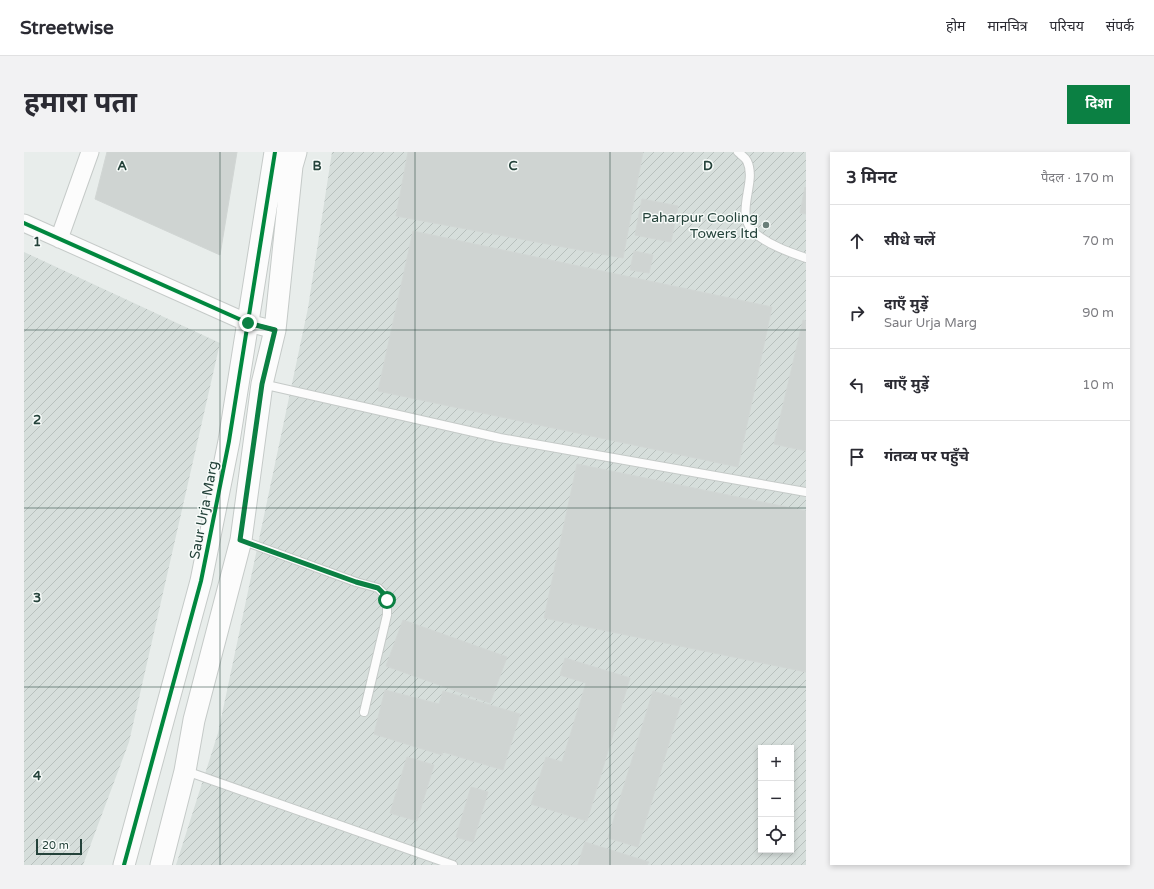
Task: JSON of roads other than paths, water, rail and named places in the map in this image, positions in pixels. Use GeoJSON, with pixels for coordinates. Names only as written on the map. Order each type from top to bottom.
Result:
{"type":"FeatureCollection","features":[{"type":"Feature","properties":{"kind":"street"},"geometry":{"type":"LineString","coordinates":[[59,239],[90,152]]}},
{"type":"Feature","properties":{"kind":"street","name":"Saur Urja Marg"},"geometry":{"type":"LineString","coordinates":[[124,865],[201,581],[228,441],[275,152]]}},
{"type":"Feature","properties":{"kind":"street"},"geometry":{"type":"LineString","coordinates":[[161,865],[185,771],[194,720],[240,540],[262,384],[275,330],[292,166],[296,152]]}},
{"type":"Feature","properties":{"kind":"street"},"geometry":{"type":"LineString","coordinates":[[24,223],[248,323],[275,330]]}},
{"type":"Feature","properties":{"kind":"lane"},"geometry":{"type":"LineString","coordinates":[[738,152],[746,159],[750,172],[745,209],[748,223],[755,234],[777,248],[806,258]]}},
{"type":"Feature","properties":{"kind":"lane"},"geometry":{"type":"LineString","coordinates":[[262,384],[500,438],[806,492]]}},
{"type":"Feature","properties":{"kind":"lane"},"geometry":{"type":"LineString","coordinates":[[240,540],[356,582],[378,588],[384,594],[387,600],[387,615],[364,712]]}},
{"type":"Feature","properties":{"kind":"lane"},"geometry":{"type":"LineString","coordinates":[[185,771],[453,865]]}},
{"type":"Feature","properties":{"kind":"place","name":"Paharpur Cooling Towers ltd"},"geometry":{"type":"Point","coordinates":[766,225]}}]}
